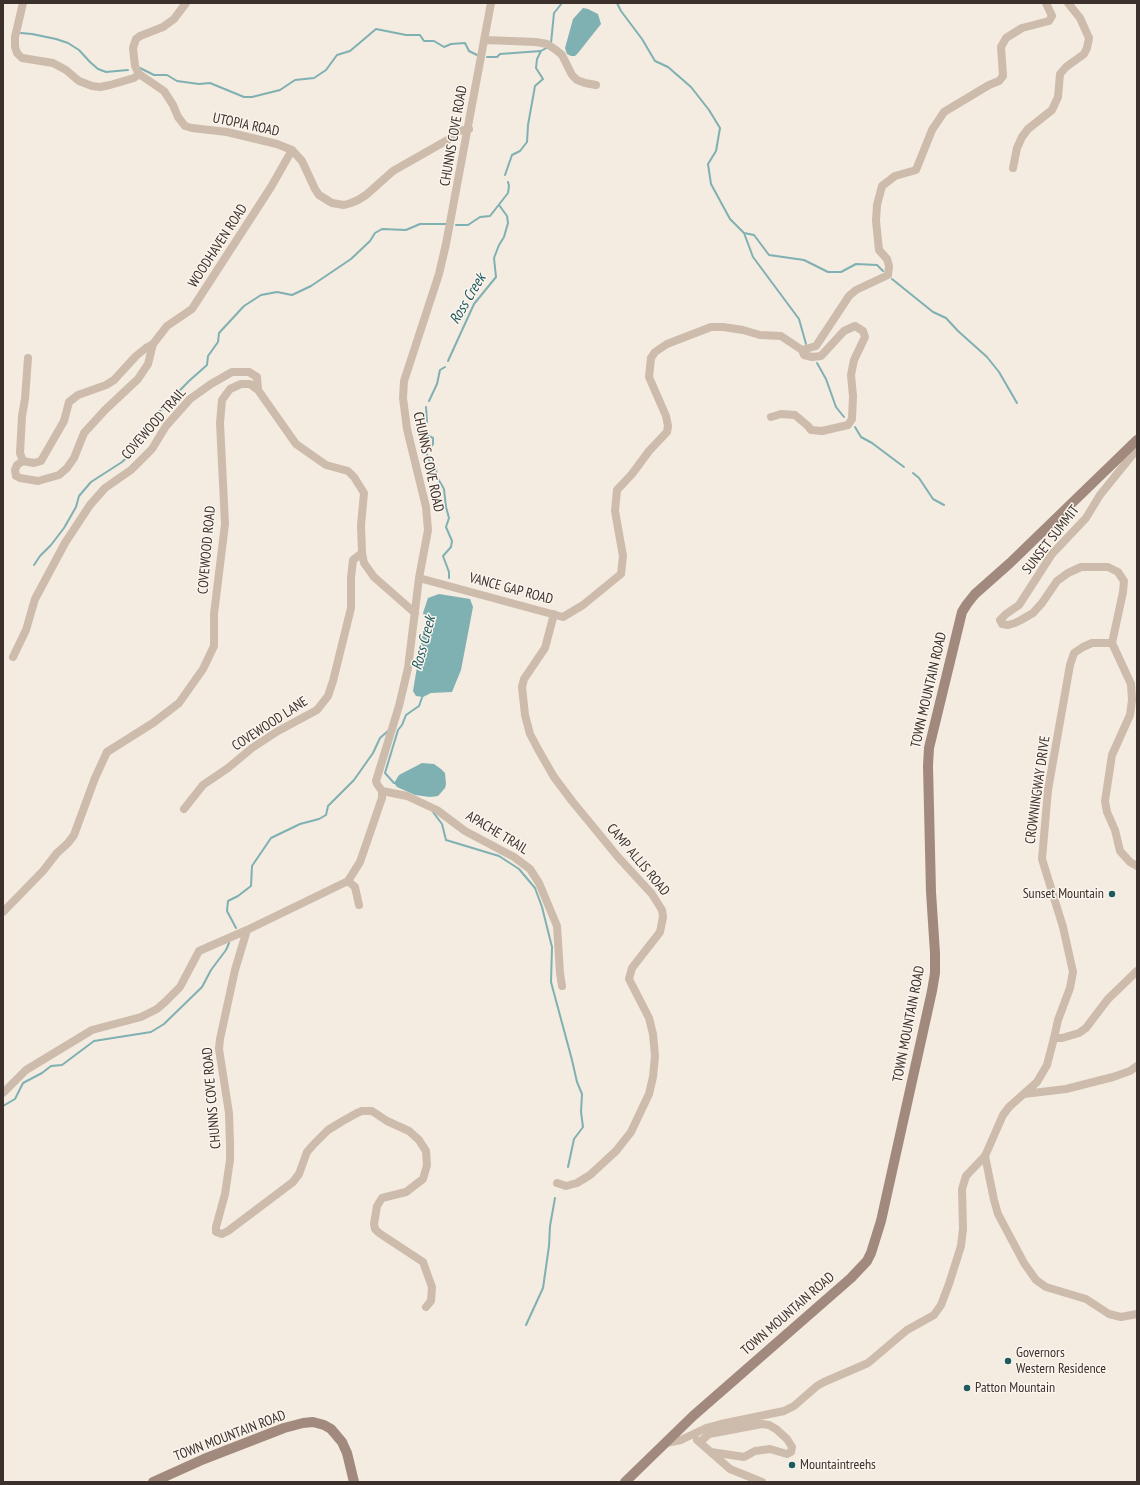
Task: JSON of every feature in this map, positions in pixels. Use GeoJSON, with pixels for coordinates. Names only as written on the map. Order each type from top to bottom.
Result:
{"type":"FeatureCollection","features":[{"type":"Feature","properties":{"kind":"main road","name":"TOWN MOUNTAIN ROAD"},"geometry":{"type":"LineString","coordinates":[[625,1482],[727,1385],[851,1278],[867,1260],[871,1253],[875,1244],[929,1009],[935,973],[931,884],[929,748],[962,612],[974,594],[1010,563],[1136,445]]}},
{"type":"Feature","properties":{"kind":"main road","name":"TOWN MOUNTAIN ROAD"},"geometry":{"type":"LineString","coordinates":[[153,1482],[204,1459],[284,1428],[313,1422],[331,1429],[342,1442],[350,1463],[354,1482]]}},
{"type":"Feature","properties":{"kind":"street"},"geometry":{"type":"LineString","coordinates":[[23,3],[15,37],[15,47],[17,53],[22,58],[53,63],[66,70],[79,81],[92,86],[100,87],[134,78],[139,74],[135,66],[133,48],[136,39],[163,27],[174,19],[186,3]]}},
{"type":"Feature","properties":{"kind":"street","name":"CHUNNS COVE ROAD"},"geometry":{"type":"LineString","coordinates":[[348,881],[360,862],[379,808],[382,791],[376,781],[403,692],[408,668],[419,578],[428,530],[428,518],[422,487],[407,429],[403,393],[406,372],[439,274],[446,244],[492,3]]}},
{"type":"Feature","properties":{"kind":"street"},"geometry":{"type":"LineString","coordinates":[[771,417],[781,414],[795,415],[811,430],[822,431],[848,425],[852,419],[853,396],[851,375],[854,360],[865,337],[863,331],[855,326],[844,332],[821,356],[812,357],[804,355],[802,350],[816,346],[849,296],[856,290],[888,275],[889,266],[887,259],[879,250],[876,220],[877,205],[882,186],[895,176],[916,170],[932,130],[944,112],[989,85],[999,81],[1003,76],[1001,47],[1006,38],[1013,32],[1022,28],[1049,21],[1052,16],[1046,3]]}},
{"type":"Feature","properties":{"kind":"street"},"geometry":{"type":"LineString","coordinates":[[1013,168],[1017,148],[1022,137],[1028,129],[1052,110],[1058,96],[1060,74],[1066,66],[1084,54],[1087,48],[1089,38],[1080,18],[1068,3]]}},
{"type":"Feature","properties":{"kind":"street"},"geometry":{"type":"LineString","coordinates":[[485,40],[536,42],[550,46],[562,55],[572,74],[577,80],[585,83],[596,84]]}},
{"type":"Feature","properties":{"kind":"street","name":"UTOPIA ROAD"},"geometry":{"type":"LineString","coordinates":[[139,74],[164,91],[178,117],[185,126],[228,132],[277,144],[292,150],[302,161],[319,196],[332,203],[351,204],[364,196],[393,171],[451,138],[458,131],[469,129]]}},
{"type":"Feature","properties":{"kind":"street","name":"WOODHAVEN ROAD"},"geometry":{"type":"LineString","coordinates":[[153,344],[148,364],[141,374],[84,433],[74,458],[67,468],[59,475],[38,481],[16,476],[15,470],[17,465],[23,461],[34,463],[41,460],[64,421],[69,402],[78,395],[106,385],[114,380],[136,356],[153,344],[167,326],[192,309],[267,193],[292,150]]}},
{"type":"Feature","properties":{"kind":"street","name":"VANCE GAP ROAD"},"geometry":{"type":"LineString","coordinates":[[419,578],[563,617],[583,605],[621,574],[623,556],[615,511],[617,490],[632,474],[649,451],[667,432],[668,426],[666,416],[649,377],[650,358],[655,352],[667,344],[711,327],[723,326],[760,335],[781,336],[802,350]]}},
{"type":"Feature","properties":{"kind":"street"},"geometry":{"type":"LineString","coordinates":[[23,461],[20,453],[28,358]]}},
{"type":"Feature","properties":{"kind":"street","name":"COVEWOOD TRAIL"},"geometry":{"type":"LineString","coordinates":[[13,657],[26,630],[34,599],[65,543],[90,505],[105,488],[131,470],[152,449],[166,426],[190,399],[211,384],[232,372],[249,372],[257,377],[258,390]]}},
{"type":"Feature","properties":{"kind":"street","name":"COVEWOOD ROAD"},"geometry":{"type":"LineString","coordinates":[[3,912],[43,871],[57,853],[68,844],[78,824],[95,778],[107,752],[153,723],[179,703],[203,669],[214,646],[214,614],[225,524],[220,424],[222,400],[230,389],[241,384],[250,384],[258,390]]}},
{"type":"Feature","properties":{"kind":"street"},"geometry":{"type":"LineString","coordinates":[[258,390],[296,444],[326,464],[348,471],[354,477],[364,493],[361,525],[362,553],[364,563],[374,577],[415,612]]}},
{"type":"Feature","properties":{"kind":"street","name":"SUNSET SUMMIT"},"geometry":{"type":"LineString","coordinates":[[1112,643],[1124,581],[1118,572],[1108,567],[1081,567],[1068,573],[1057,581],[1033,613],[1015,623],[1002,624],[1000,620],[1019,604],[1052,554],[1086,518],[1100,495],[1136,445]]}},
{"type":"Feature","properties":{"kind":"street","name":"COVEWOOD LANE"},"geometry":{"type":"LineString","coordinates":[[184,809],[203,785],[228,768],[252,748],[278,731],[317,710],[328,696],[351,608],[350,578],[353,560],[362,553]]}},
{"type":"Feature","properties":{"kind":"street","name":"CAMP ALLIS ROAD"},"geometry":{"type":"LineString","coordinates":[[554,614],[545,648],[524,680],[522,687],[525,715],[530,734],[538,751],[572,802],[618,857],[652,894],[662,910],[663,917],[660,932],[632,968],[630,979],[649,1018],[653,1034],[655,1056],[653,1077],[649,1094],[631,1132],[616,1151],[590,1175],[577,1183],[566,1186],[557,1183]]}},
{"type":"Feature","properties":{"kind":"street","name":"CROWNINGWAY DRIVE"},"geometry":{"type":"LineString","coordinates":[[1054,1038],[1058,1020],[1070,988],[1073,972],[1063,927],[1042,859],[1048,790],[1070,665],[1074,653],[1092,643],[1112,643]]}},
{"type":"Feature","properties":{"kind":"street"},"geometry":{"type":"LineString","coordinates":[[1112,643],[1131,684],[1132,700],[1130,715],[1112,755],[1106,802],[1107,812],[1115,830],[1120,851],[1130,862],[1137,866]]}},
{"type":"Feature","properties":{"kind":"street","name":"APACHE TRAIL"},"geometry":{"type":"LineString","coordinates":[[382,791],[407,796],[437,810],[466,831],[514,857],[530,869],[539,883],[557,926],[562,986]]}},
{"type":"Feature","properties":{"kind":"street"},"geometry":{"type":"LineString","coordinates":[[3,1093],[31,1067],[92,1030],[141,1017],[157,1009],[180,987],[199,951],[247,930],[348,881],[354,887],[359,904]]}},
{"type":"Feature","properties":{"kind":"street","name":"CHUNNS COVE ROAD"},"geometry":{"type":"LineString","coordinates":[[247,930],[235,970],[220,1039],[220,1056],[229,1113],[230,1160],[226,1187],[216,1232],[222,1234],[228,1231],[293,1182],[299,1174],[307,1152],[328,1130],[357,1113],[362,1111],[372,1111],[387,1121],[409,1131],[419,1140],[426,1151],[427,1165],[423,1179],[406,1192],[382,1198],[376,1206],[374,1224],[375,1229],[379,1233],[423,1262],[431,1283],[432,1291],[431,1301],[426,1307]]}},
{"type":"Feature","properties":{"kind":"street"},"geometry":{"type":"LineString","coordinates":[[666,1443],[681,1440],[706,1428],[784,1411],[794,1406],[824,1382],[868,1363],[907,1330],[934,1315],[941,1305],[955,1270],[961,1246],[963,1229],[962,1198],[964,1181],[969,1172],[985,1156],[1003,1115],[1009,1107],[1037,1082],[1046,1065],[1054,1038],[1062,1038],[1079,1033],[1086,1028],[1108,999],[1137,971]]}},
{"type":"Feature","properties":{"kind":"street"},"geometry":{"type":"LineString","coordinates":[[1024,1094],[1066,1089],[1113,1077],[1130,1071],[1137,1066]]}},
{"type":"Feature","properties":{"kind":"street"},"geometry":{"type":"LineString","coordinates":[[985,1156],[998,1214],[1024,1263],[1036,1280],[1046,1287],[1086,1299],[1109,1314],[1120,1317],[1137,1314]]}},
{"type":"Feature","properties":{"kind":"street"},"geometry":{"type":"LineString","coordinates":[[700,1442],[709,1434],[762,1424],[770,1425],[776,1429],[787,1439],[792,1447],[791,1452],[787,1454],[770,1449],[755,1451],[744,1457],[711,1452]]}},
{"type":"Feature","properties":{"kind":"street"},"geometry":{"type":"LineString","coordinates":[[692,1435],[730,1469],[762,1482]]}},
{"type":"Feature","properties":{"kind":"water"},"geometry":{"type":"Polygon","coordinates":[[[583,8],[598,14],[601,24],[578,53],[575,56],[571,56],[567,54],[565,48],[573,19],[583,8]]]}},
{"type":"Feature","properties":{"kind":"water"},"geometry":{"type":"Polygon","coordinates":[[[439,594],[470,599],[473,607],[461,670],[452,692],[431,693],[423,697],[416,696],[413,691],[422,637],[427,622],[423,613],[428,598],[439,594]]]}},
{"type":"Feature","properties":{"kind":"water"},"geometry":{"type":"Polygon","coordinates":[[[422,763],[434,764],[445,773],[445,788],[438,796],[430,797],[415,795],[397,787],[394,783],[399,775],[422,763]]]}},
{"type":"Feature","properties":{"kind":"waterway","name":"Ross Creek"},"geometry":{"type":"LineString","coordinates":[[551,43],[554,13],[562,3]]}},
{"type":"Feature","properties":{"kind":"waterway"},"geometry":{"type":"LineString","coordinates":[[617,3],[655,61],[668,67],[691,87],[709,110],[720,128],[716,151],[708,164],[711,184],[730,219],[744,233],[753,257],[799,319],[806,344]]}},
{"type":"Feature","properties":{"kind":"waterway"},"geometry":{"type":"LineString","coordinates":[[140,68],[154,75],[167,75],[177,81],[199,84],[210,83],[244,97],[252,97],[280,90],[295,80],[314,78],[326,70],[337,55],[350,51],[376,29],[406,35],[420,35],[424,41],[434,41],[444,47],[451,44],[465,43],[469,51],[477,55]]}},
{"type":"Feature","properties":{"kind":"waterway"},"geometry":{"type":"LineString","coordinates":[[21,33],[56,39],[68,43],[79,50],[98,69],[106,72],[128,70]]}},
{"type":"Feature","properties":{"kind":"waterway","name":"Ross Creek"},"geometry":{"type":"LineString","coordinates":[[505,175],[512,155],[520,151],[527,142],[528,125],[535,86],[543,79],[536,68],[537,59],[541,51],[548,47]]}},
{"type":"Feature","properties":{"kind":"waterway"},"geometry":{"type":"LineString","coordinates":[[487,57],[497,57],[500,54],[541,51]]}},
{"type":"Feature","properties":{"kind":"waterway"},"geometry":{"type":"LineString","coordinates":[[456,225],[468,225],[480,217],[490,216],[508,193],[508,182]]}},
{"type":"Feature","properties":{"kind":"waterway","name":"Ross Creek"},"geometry":{"type":"LineString","coordinates":[[448,361],[474,304],[496,277],[494,258],[504,237],[508,223],[507,216],[499,205]]}},
{"type":"Feature","properties":{"kind":"waterway"},"geometry":{"type":"LineString","coordinates":[[34,565],[64,528],[76,507],[79,496],[91,482],[122,462],[136,449],[152,419],[207,365],[208,356],[218,342],[219,333],[244,306],[261,295],[277,292],[292,295],[311,286],[351,259],[370,241],[375,233],[382,229],[406,230],[420,224],[447,224]]}},
{"type":"Feature","properties":{"kind":"waterway"},"geometry":{"type":"LineString","coordinates":[[744,233],[754,235],[769,255],[804,260],[828,272],[841,272],[856,264],[877,265],[883,271]]}},
{"type":"Feature","properties":{"kind":"waterway"},"geometry":{"type":"LineString","coordinates":[[892,279],[933,312],[946,318],[987,357],[999,372],[1017,403]]}},
{"type":"Feature","properties":{"kind":"waterway"},"geometry":{"type":"LineString","coordinates":[[817,363],[826,379],[836,407],[844,417]]}},
{"type":"Feature","properties":{"kind":"waterway","name":"Ross Creek"},"geometry":{"type":"LineString","coordinates":[[429,401],[437,384],[440,370],[445,367]]}},
{"type":"Feature","properties":{"kind":"waterway","name":"Ross Creek"},"geometry":{"type":"LineString","coordinates":[[426,407],[427,422],[422,428],[422,433],[433,438],[433,444],[426,452],[431,465],[436,468],[437,477],[444,489],[449,518],[446,527],[452,541],[451,547],[443,556],[449,572],[449,578]]}},
{"type":"Feature","properties":{"kind":"waterway"},"geometry":{"type":"LineString","coordinates":[[855,427],[861,437],[872,443],[904,467]]}},
{"type":"Feature","properties":{"kind":"waterway"},"geometry":{"type":"LineString","coordinates":[[913,473],[919,478],[933,499],[944,505]]}},
{"type":"Feature","properties":{"kind":"waterway"},"geometry":{"type":"LineString","coordinates":[[396,783],[394,783],[385,773],[398,730],[406,715],[419,706],[423,695]]}},
{"type":"Feature","properties":{"kind":"waterway"},"geometry":{"type":"LineString","coordinates":[[236,928],[227,911],[228,901],[238,896],[251,886],[252,866],[271,838],[300,824],[319,819],[326,815],[328,806],[354,780],[373,753],[380,738],[388,731]]}},
{"type":"Feature","properties":{"kind":"waterway"},"geometry":{"type":"LineString","coordinates":[[433,812],[442,824],[446,840],[499,856],[519,869],[535,888],[542,907],[552,947],[551,982],[577,1082],[582,1094],[581,1112],[583,1127],[574,1139],[568,1167]]}},
{"type":"Feature","properties":{"kind":"waterway"},"geometry":{"type":"LineString","coordinates":[[3,1106],[15,1099],[23,1083],[42,1073],[51,1066],[62,1065],[94,1041],[151,1032],[164,1024],[202,987],[211,970],[226,950],[229,943]]}},
{"type":"Feature","properties":{"kind":"waterway"},"geometry":{"type":"LineString","coordinates":[[526,1325],[543,1288],[549,1246],[550,1226],[555,1198]]}},
{"type":"Feature","properties":{"kind":"place","name":"Sunset Mountain"},"geometry":{"type":"Point","coordinates":[1112,894]}},
{"type":"Feature","properties":{"kind":"place","name":"Governors Western Residence"},"geometry":{"type":"Point","coordinates":[1008,1361]}},
{"type":"Feature","properties":{"kind":"place","name":"Patton Mountain"},"geometry":{"type":"Point","coordinates":[967,1388]}},
{"type":"Feature","properties":{"kind":"place","name":"Mountaintreehs"},"geometry":{"type":"Point","coordinates":[792,1465]}}]}
